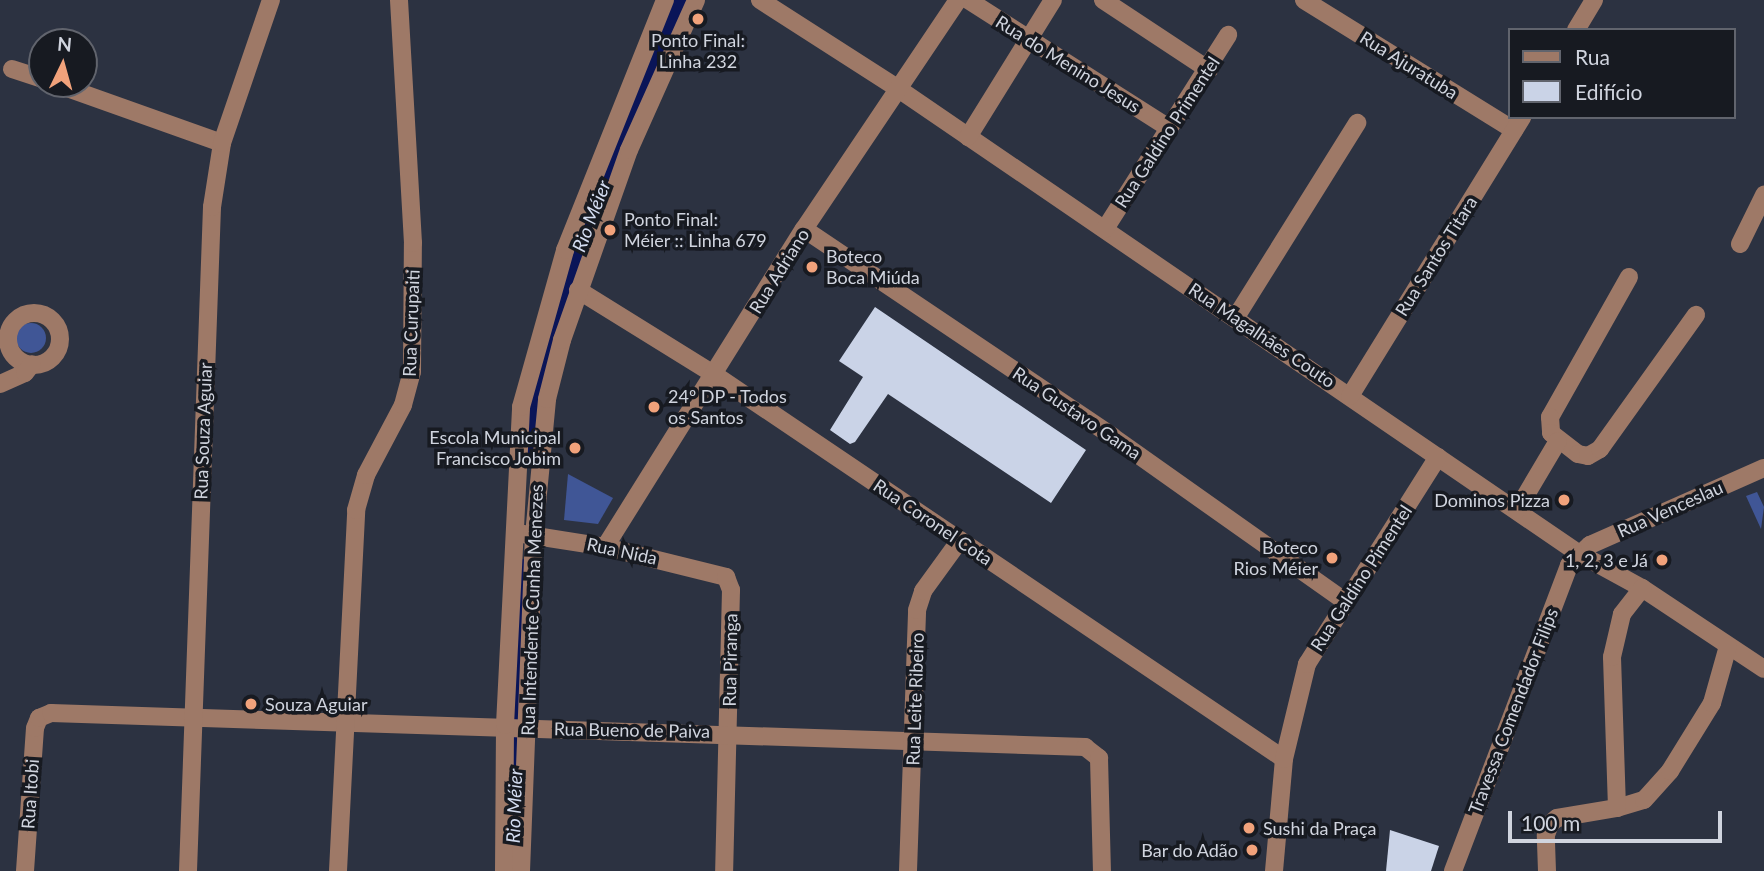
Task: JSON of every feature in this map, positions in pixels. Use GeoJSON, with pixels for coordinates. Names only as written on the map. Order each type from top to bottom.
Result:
{"type":"FeatureCollection","features":[{"type":"Feature","properties":{"kind":"street","name":"Rua Souza Aguiar"},"geometry":{"type":"LineString","coordinates":[[188,871],[212,207],[222,143],[271,0]]}},
{"type":"Feature","properties":{"kind":"street","name":"Rua Curupaiti"},"geometry":{"type":"LineString","coordinates":[[338,871],[344,719],[360,491],[403,405],[412,372],[413,243],[399,0]]}},
{"type":"Feature","properties":{"kind":"street","name":"Rua Intendente Cunha Menezes"},"geometry":{"type":"LineString","coordinates":[[504,871],[516,727],[525,534],[521,407],[542,323],[565,250],[665,0]]}},
{"type":"Feature","properties":{"kind":"street","name":"Rua Intendente Cunha Menezes"},"geometry":{"type":"LineString","coordinates":[[525,534],[544,418],[579,290],[629,150],[695,0]]}},
{"type":"Feature","properties":{"kind":"street","name":"Rua Magalhães Couto"},"geometry":{"type":"LineString","coordinates":[[760,0],[900,90],[1236,317],[1578,553],[1642,588],[1764,670]]}},
{"type":"Feature","properties":{"kind":"street","name":"Rua Adriano"},"geometry":{"type":"LineString","coordinates":[[605,547],[804,229],[958,0]]}},
{"type":"Feature","properties":{"kind":"street","name":"Rua do Menino Jesus"},"geometry":{"type":"LineString","coordinates":[[968,0],[1169,128]]}},
{"type":"Feature","properties":{"kind":"street"},"geometry":{"type":"LineString","coordinates":[[968,137],[1053,0]]}},
{"type":"Feature","properties":{"kind":"street"},"geometry":{"type":"LineString","coordinates":[[1103,0],[1209,70]]}},
{"type":"Feature","properties":{"kind":"street","name":"Rua Ajuratuba"},"geometry":{"type":"LineString","coordinates":[[1304,0],[1508,117]]}},
{"type":"Feature","properties":{"kind":"street"},"geometry":{"type":"LineString","coordinates":[[1577,28],[1594,0]]}},
{"type":"Feature","properties":{"kind":"street","name":"Rua Galdino Primentel"},"geometry":{"type":"LineString","coordinates":[[1105,229],[1209,70],[1228,35]]}},
{"type":"Feature","properties":{"kind":"street"},"geometry":{"type":"LineString","coordinates":[[12,69],[28,74]]}},
{"type":"Feature","properties":{"kind":"street"},"geometry":{"type":"LineString","coordinates":[[95,98],[222,143]]}},
{"type":"Feature","properties":{"kind":"street"},"geometry":{"type":"LineString","coordinates":[[1236,317],[1357,123]]}},
{"type":"Feature","properties":{"kind":"street","name":"Rua Santos Titara"},"geometry":{"type":"LineString","coordinates":[[1350,396],[1518,123]]}},
{"type":"Feature","properties":{"kind":"street"},"geometry":{"type":"LineString","coordinates":[[1740,244],[1764,195]]}},
{"type":"Feature","properties":{"kind":"street","name":"Rua Gustavo Gama"},"geometry":{"type":"LineString","coordinates":[[804,229],[1125,444],[1346,602]]}},
{"type":"Feature","properties":{"kind":"street"},"geometry":{"type":"LineString","coordinates":[[1629,277],[1552,411],[1548,424],[1558,441],[1578,454],[1588,456],[1600,449],[1696,315]]}},
{"type":"Feature","properties":{"kind":"street","name":"Rua Coronel Cota"},"geometry":{"type":"LineString","coordinates":[[579,290],[715,375],[1284,759]]}},
{"type":"Feature","properties":{"kind":"street"},"geometry":{"type":"LineString","coordinates":[[6,352],[9,330],[26,314]]}},
{"type":"Feature","properties":{"kind":"street"},"geometry":{"type":"LineString","coordinates":[[0,318],[26,314],[50,318],[59,332],[54,355],[32,365],[25,373],[0,384]]}},
{"type":"Feature","properties":{"kind":"street"},"geometry":{"type":"LineString","coordinates":[[0,326],[6,352]]}},
{"type":"Feature","properties":{"kind":"street"},"geometry":{"type":"LineString","coordinates":[[6,352],[32,365]]}},
{"type":"Feature","properties":{"kind":"street"},"geometry":{"type":"LineString","coordinates":[[1517,510],[1558,441]]}},
{"type":"Feature","properties":{"kind":"street","name":"Rua Galdino Pimentel"},"geometry":{"type":"LineString","coordinates":[[1275,871],[1284,759],[1307,664],[1438,457]]}},
{"type":"Feature","properties":{"kind":"street","name":"Rua Venceslau"},"geometry":{"type":"LineString","coordinates":[[1578,553],[1764,468]]}},
{"type":"Feature","properties":{"kind":"street","name":"Rua Nida"},"geometry":{"type":"LineString","coordinates":[[525,534],[605,547],[726,577]]}},
{"type":"Feature","properties":{"kind":"street","name":"Rua Leite Ribeiro"},"geometry":{"type":"LineString","coordinates":[[908,871],[919,599],[960,540]]}},
{"type":"Feature","properties":{"kind":"street","name":"Travessa Comendador Filips"},"geometry":{"type":"LineString","coordinates":[[1453,871],[1562,580],[1578,553]]}},
{"type":"Feature","properties":{"kind":"street","name":"Rua Piranga"},"geometry":{"type":"LineString","coordinates":[[724,871],[731,590],[726,577]]}},
{"type":"Feature","properties":{"kind":"street"},"geometry":{"type":"LineString","coordinates":[[1617,808],[1612,657],[1622,614],[1642,588]]}},
{"type":"Feature","properties":{"kind":"street"},"geometry":{"type":"LineString","coordinates":[[1547,871],[1550,824],[1557,818],[1617,808],[1644,800],[1670,771],[1712,703],[1728,646]]}},
{"type":"Feature","properties":{"kind":"street","name":"Rua Bueno de Paiva"},"geometry":{"type":"LineString","coordinates":[[39,718],[51,713],[344,719],[1085,747],[1097,754],[1102,871]]}},
{"type":"Feature","properties":{"kind":"street","name":"Rua Itobi"},"geometry":{"type":"LineString","coordinates":[[25,871],[39,718]]}},
{"type":"Feature","properties":{"kind":"street","name":"Rua Intendente Cunha Menezes"},"geometry":{"type":"LineString","coordinates":[[516,727],[521,871]]}},
{"type":"Feature","properties":{"kind":"shaded area"},"geometry":{"type":"Polygon","coordinates":[[[31,323],[41,328],[46,338],[41,348],[31,353],[21,348],[16,338],[21,328],[31,323]]]}},
{"type":"Feature","properties":{"kind":"shaded area"},"geometry":{"type":"Polygon","coordinates":[[[568,474],[613,498],[598,524],[564,520],[568,474]]]}},
{"type":"Feature","properties":{"kind":"shaded area"},"geometry":{"type":"Polygon","coordinates":[[[1757,492],[1764,507],[1761,529],[1746,496],[1757,492]]]}},
{"type":"Feature","properties":{"kind":"building"},"geometry":{"type":"Polygon","coordinates":[[[875,307],[1086,450],[1051,503],[888,394],[855,442],[850,444],[830,430],[863,377],[839,361],[875,307]]]}},
{"type":"Feature","properties":{"kind":"building"},"geometry":{"type":"Polygon","coordinates":[[[1390,830],[1439,846],[1431,871],[1386,871],[1390,830]]]}},
{"type":"Feature","properties":{"kind":"waterway","name":"Rio Méier"},"geometry":{"type":"LineString","coordinates":[[528,441],[535,394],[566,281],[625,127],[681,0]]}},
{"type":"Feature","properties":{"kind":"waterway","name":"Rio Méier"},"geometry":{"type":"LineString","coordinates":[[517,712],[523,572]]}},
{"type":"Feature","properties":{"kind":"waterway","name":"Rio Méier"},"geometry":{"type":"LineString","coordinates":[[512,855],[516,740]]}},
{"type":"Feature","properties":{"kind":"place","name":"Ponto Final: Linha 232"},"geometry":{"type":"Point","coordinates":[698,19]}},
{"type":"Feature","properties":{"kind":"place","name":"Ponto Final: Méier :: Linha 679"},"geometry":{"type":"Point","coordinates":[610,230]}},
{"type":"Feature","properties":{"kind":"place","name":"Boteco Boca Miúda"},"geometry":{"type":"Point","coordinates":[812,267]}},
{"type":"Feature","properties":{"kind":"place","name":"24º DP - Todos os Santos"},"geometry":{"type":"Point","coordinates":[654,407]}},
{"type":"Feature","properties":{"kind":"place","name":"Escola Municipal Francisco Jobim"},"geometry":{"type":"Point","coordinates":[575,448]}},
{"type":"Feature","properties":{"kind":"place","name":"Dominos Pizza"},"geometry":{"type":"Point","coordinates":[1564,500]}},
{"type":"Feature","properties":{"kind":"place","name":"Boteco Rios Méier"},"geometry":{"type":"Point","coordinates":[1332,558]}},
{"type":"Feature","properties":{"kind":"place","name":"1, 2, 3 e Já"},"geometry":{"type":"Point","coordinates":[1662,560]}},
{"type":"Feature","properties":{"kind":"place","name":"Souza Aguiar"},"geometry":{"type":"Point","coordinates":[251,704]}},
{"type":"Feature","properties":{"kind":"place","name":"Sushi da Praça"},"geometry":{"type":"Point","coordinates":[1249,828]}},
{"type":"Feature","properties":{"kind":"place","name":"Bar do Adão"},"geometry":{"type":"Point","coordinates":[1252,850]}}]}
